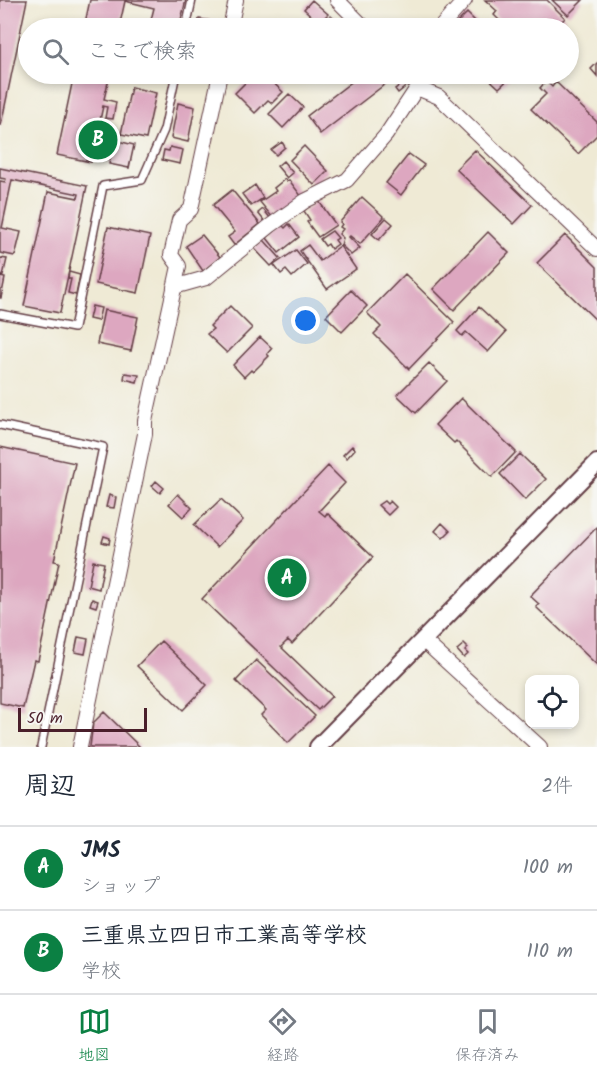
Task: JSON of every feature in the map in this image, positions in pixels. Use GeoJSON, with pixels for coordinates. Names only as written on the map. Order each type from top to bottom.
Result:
{"type":"FeatureCollection","features":[{"type":"Feature","properties":{"kind":"street"},"geometry":{"type":"LineString","coordinates":[[232,18],[236,0]]}},
{"type":"Feature","properties":{"kind":"street"},"geometry":{"type":"LineString","coordinates":[[337,0],[355,18]]}},
{"type":"Feature","properties":{"kind":"street"},"geometry":{"type":"LineString","coordinates":[[449,18],[465,0]]}},
{"type":"Feature","properties":{"kind":"street"},"geometry":{"type":"LineString","coordinates":[[80,747],[179,266],[171,255],[179,220],[191,209],[218,84]]}},
{"type":"Feature","properties":{"kind":"street"},"geometry":{"type":"LineString","coordinates":[[174,287],[206,278],[305,201],[347,180],[386,135],[416,84]]}},
{"type":"Feature","properties":{"kind":"street"},"geometry":{"type":"LineString","coordinates":[[423,84],[597,249]]}},
{"type":"Feature","properties":{"kind":"street"},"geometry":{"type":"LineString","coordinates":[[318,747],[597,463]]}},
{"type":"Feature","properties":{"kind":"street"},"geometry":{"type":"LineString","coordinates":[[423,640],[540,747]]}},
{"type":"Feature","properties":{"kind":"lane"},"geometry":{"type":"LineString","coordinates":[[188,18],[192,0]]}},
{"type":"Feature","properties":{"kind":"lane"},"geometry":{"type":"LineString","coordinates":[[0,314],[74,328],[103,186],[142,180],[164,130],[174,84]]}},
{"type":"Feature","properties":{"kind":"lane"},"geometry":{"type":"LineString","coordinates":[[0,425],[103,447],[41,747]]}},
{"type":"Feature","properties":{"kind":"building"},"geometry":{"type":"Polygon","coordinates":[[[0,0],[27,0],[23,18],[18,18],[18,43],[0,125],[0,0]]]}},
{"type":"Feature","properties":{"kind":"building"},"geometry":{"type":"Polygon","coordinates":[[[90,0],[186,0],[182,18],[152,18],[154,8],[125,1],[121,18],[86,18],[90,0]]]}},
{"type":"Feature","properties":{"kind":"building"},"geometry":{"type":"Polygon","coordinates":[[[312,0],[328,14],[324,18],[314,18],[304,9],[312,0]]]}},
{"type":"Feature","properties":{"kind":"building"},"geometry":{"type":"Polygon","coordinates":[[[485,0],[547,0],[565,18],[497,18],[494,15],[497,11],[485,0]]]}},
{"type":"Feature","properties":{"kind":"building"},"geometry":{"type":"Polygon","coordinates":[[[552,0],[583,0],[568,15],[552,0]]]}},
{"type":"Feature","properties":{"kind":"building"},"geometry":{"type":"Polygon","coordinates":[[[467,13],[472,18],[462,18],[467,13]]]}},
{"type":"Feature","properties":{"kind":"building"},"geometry":{"type":"Polygon","coordinates":[[[597,63],[597,76],[591,69],[597,63]]]}},
{"type":"Feature","properties":{"kind":"building"},"geometry":{"type":"Polygon","coordinates":[[[72,84],[108,84],[104,99],[116,102],[113,119],[105,118],[107,107],[103,106],[91,162],[57,155],[72,84]]]}},
{"type":"Feature","properties":{"kind":"building"},"geometry":{"type":"Polygon","coordinates":[[[244,84],[275,84],[283,92],[272,103],[268,100],[255,113],[235,93],[244,84]]]}},
{"type":"Feature","properties":{"kind":"building"},"geometry":{"type":"Polygon","coordinates":[[[349,84],[385,84],[320,134],[307,116],[349,84]]]}},
{"type":"Feature","properties":{"kind":"building"},"geometry":{"type":"Polygon","coordinates":[[[402,84],[409,84],[398,93],[395,89],[402,84]]]}},
{"type":"Feature","properties":{"kind":"building"},"geometry":{"type":"Polygon","coordinates":[[[543,84],[549,84],[552,87],[558,84],[597,122],[597,135],[578,154],[531,109],[546,94],[540,88],[543,84]]]}},
{"type":"Feature","properties":{"kind":"building"},"geometry":{"type":"Polygon","coordinates":[[[131,87],[156,93],[146,139],[121,134],[131,87]]]}},
{"type":"Feature","properties":{"kind":"building"},"geometry":{"type":"Polygon","coordinates":[[[289,94],[303,107],[283,128],[269,114],[289,94]]]}},
{"type":"Feature","properties":{"kind":"building"},"geometry":{"type":"Polygon","coordinates":[[[178,103],[195,107],[188,142],[171,138],[178,103]]]}},
{"type":"Feature","properties":{"kind":"building"},"geometry":{"type":"Polygon","coordinates":[[[114,140],[134,145],[129,168],[109,164],[114,140]]]}},
{"type":"Feature","properties":{"kind":"building"},"geometry":{"type":"Polygon","coordinates":[[[282,142],[285,147],[276,155],[271,150],[282,142]]]}},
{"type":"Feature","properties":{"kind":"building"},"geometry":{"type":"Polygon","coordinates":[[[304,146],[328,171],[314,185],[290,160],[304,146]]]}},
{"type":"Feature","properties":{"kind":"building"},"geometry":{"type":"Polygon","coordinates":[[[170,147],[183,150],[180,164],[162,160],[164,150],[169,151],[170,147]]]}},
{"type":"Feature","properties":{"kind":"building"},"geometry":{"type":"Polygon","coordinates":[[[475,150],[532,205],[514,224],[456,169],[475,150]]]}},
{"type":"Feature","properties":{"kind":"building"},"geometry":{"type":"Polygon","coordinates":[[[409,154],[424,165],[401,195],[386,183],[409,154]]]}},
{"type":"Feature","properties":{"kind":"building"},"geometry":{"type":"Polygon","coordinates":[[[283,161],[293,173],[287,178],[277,166],[283,161]]]}},
{"type":"Feature","properties":{"kind":"building"},"geometry":{"type":"Polygon","coordinates":[[[0,168],[87,186],[60,313],[24,306],[48,192],[78,198],[79,194],[12,180],[2,228],[21,232],[15,256],[0,253],[0,181],[5,182],[6,179],[0,178],[0,168]]]}},
{"type":"Feature","properties":{"kind":"building"},"geometry":{"type":"Polygon","coordinates":[[[285,179],[289,180],[302,197],[273,218],[260,202],[276,191],[274,188],[285,179]]]}},
{"type":"Feature","properties":{"kind":"building"},"geometry":{"type":"Polygon","coordinates":[[[255,185],[263,198],[251,206],[242,194],[255,185]]]}},
{"type":"Feature","properties":{"kind":"building"},"geometry":{"type":"Polygon","coordinates":[[[232,190],[260,224],[234,245],[228,237],[235,232],[213,205],[232,190]]]}},
{"type":"Feature","properties":{"kind":"building"},"geometry":{"type":"Polygon","coordinates":[[[362,197],[384,217],[360,244],[349,237],[360,248],[351,255],[341,245],[343,238],[339,234],[343,229],[340,227],[342,224],[340,222],[362,197]]]}},
{"type":"Feature","properties":{"kind":"building"},"geometry":{"type":"Polygon","coordinates":[[[318,200],[336,225],[318,237],[307,222],[310,220],[304,211],[318,200]]]}},
{"type":"Feature","properties":{"kind":"building"},"geometry":{"type":"Polygon","coordinates":[[[263,209],[271,219],[266,223],[258,213],[263,209]]]}},
{"type":"Feature","properties":{"kind":"building"},"geometry":{"type":"Polygon","coordinates":[[[386,218],[393,224],[379,240],[372,234],[386,218]]]}},
{"type":"Feature","properties":{"kind":"building"},"geometry":{"type":"Polygon","coordinates":[[[289,224],[299,237],[279,253],[267,238],[282,225],[285,228],[289,224]]]}},
{"type":"Feature","properties":{"kind":"building"},"geometry":{"type":"Polygon","coordinates":[[[108,227],[150,236],[138,293],[96,284],[108,227]]]}},
{"type":"Feature","properties":{"kind":"building"},"geometry":{"type":"Polygon","coordinates":[[[332,231],[338,238],[335,240],[338,244],[331,249],[328,244],[325,246],[320,239],[332,231]]]}},
{"type":"Feature","properties":{"kind":"building"},"geometry":{"type":"Polygon","coordinates":[[[488,232],[509,253],[454,310],[433,289],[488,232]]]}},
{"type":"Feature","properties":{"kind":"building"},"geometry":{"type":"Polygon","coordinates":[[[202,235],[220,257],[203,271],[186,246],[202,235]]]}},
{"type":"Feature","properties":{"kind":"building"},"geometry":{"type":"Polygon","coordinates":[[[565,235],[597,267],[597,321],[537,263],[565,235]]]}},
{"type":"Feature","properties":{"kind":"building"},"geometry":{"type":"Polygon","coordinates":[[[264,240],[280,258],[271,266],[254,248],[264,240]]]}},
{"type":"Feature","properties":{"kind":"building"},"geometry":{"type":"Polygon","coordinates":[[[308,245],[320,261],[340,246],[356,269],[327,289],[300,251],[308,245]]]}},
{"type":"Feature","properties":{"kind":"building"},"geometry":{"type":"Polygon","coordinates":[[[296,250],[307,264],[292,277],[286,270],[281,274],[274,265],[296,250]]]}},
{"type":"Feature","properties":{"kind":"building"},"geometry":{"type":"Polygon","coordinates":[[[0,258],[7,259],[3,276],[0,276],[0,258]]]}},
{"type":"Feature","properties":{"kind":"building"},"geometry":{"type":"Polygon","coordinates":[[[69,272],[80,275],[76,295],[68,293],[71,279],[68,279],[69,272]]]}},
{"type":"Feature","properties":{"kind":"building"},"geometry":{"type":"Polygon","coordinates":[[[405,274],[454,322],[409,369],[374,334],[381,327],[367,313],[405,274]]]}},
{"type":"Feature","properties":{"kind":"building"},"geometry":{"type":"Polygon","coordinates":[[[0,277],[5,278],[1,298],[0,298],[0,277]]]}},
{"type":"Feature","properties":{"kind":"building"},"geometry":{"type":"Polygon","coordinates":[[[351,290],[367,306],[342,332],[326,316],[351,290]]]}},
{"type":"Feature","properties":{"kind":"building"},"geometry":{"type":"Polygon","coordinates":[[[92,306],[101,308],[98,321],[89,319],[92,306]]]}},
{"type":"Feature","properties":{"kind":"building"},"geometry":{"type":"Polygon","coordinates":[[[230,306],[252,328],[227,353],[207,334],[213,329],[210,326],[230,306]]]}},
{"type":"Feature","properties":{"kind":"building"},"geometry":{"type":"Polygon","coordinates":[[[479,307],[506,332],[488,352],[466,332],[462,336],[457,331],[479,307]]]}},
{"type":"Feature","properties":{"kind":"building"},"geometry":{"type":"Polygon","coordinates":[[[104,310],[138,317],[131,351],[97,344],[104,310]]]}},
{"type":"Feature","properties":{"kind":"building"},"geometry":{"type":"Polygon","coordinates":[[[260,337],[272,348],[267,354],[269,356],[253,372],[251,370],[244,377],[233,365],[260,337]]]}},
{"type":"Feature","properties":{"kind":"building"},"geometry":{"type":"Polygon","coordinates":[[[429,363],[447,381],[416,413],[397,395],[429,363]]]}},
{"type":"Feature","properties":{"kind":"building"},"geometry":{"type":"Polygon","coordinates":[[[125,373],[139,375],[137,382],[124,379],[125,373]]]}},
{"type":"Feature","properties":{"kind":"building"},"geometry":{"type":"Polygon","coordinates":[[[461,398],[516,452],[492,477],[456,441],[454,443],[435,425],[461,398]]]}},
{"type":"Feature","properties":{"kind":"building"},"geometry":{"type":"Polygon","coordinates":[[[352,446],[355,449],[347,458],[343,455],[352,446]]]}},
{"type":"Feature","properties":{"kind":"building"},"geometry":{"type":"Polygon","coordinates":[[[0,447],[75,463],[54,561],[59,562],[38,661],[34,660],[23,708],[0,703],[0,447]]]}},
{"type":"Feature","properties":{"kind":"building"},"geometry":{"type":"Polygon","coordinates":[[[520,454],[546,479],[525,500],[500,474],[520,454]]]}},
{"type":"Feature","properties":{"kind":"building"},"geometry":{"type":"Polygon","coordinates":[[[328,466],[345,483],[319,511],[325,516],[327,513],[373,557],[292,644],[288,640],[281,647],[332,696],[318,710],[202,599],[328,466]]]}},
{"type":"Feature","properties":{"kind":"building"},"geometry":{"type":"Polygon","coordinates":[[[156,481],[164,488],[160,493],[152,486],[156,481]]]}},
{"type":"Feature","properties":{"kind":"building"},"geometry":{"type":"Polygon","coordinates":[[[178,494],[192,508],[183,517],[169,504],[178,494]]]}},
{"type":"Feature","properties":{"kind":"building"},"geometry":{"type":"Polygon","coordinates":[[[109,495],[116,497],[114,508],[106,507],[109,495]]]}},
{"type":"Feature","properties":{"kind":"building"},"geometry":{"type":"Polygon","coordinates":[[[221,499],[243,520],[217,547],[194,525],[221,499]]]}},
{"type":"Feature","properties":{"kind":"building"},"geometry":{"type":"Polygon","coordinates":[[[384,501],[387,504],[390,501],[396,507],[388,515],[378,505],[384,501]]]}},
{"type":"Feature","properties":{"kind":"building"},"geometry":{"type":"Polygon","coordinates":[[[442,523],[450,531],[443,538],[435,531],[442,523]]]}},
{"type":"Feature","properties":{"kind":"building"},"geometry":{"type":"Polygon","coordinates":[[[597,527],[597,665],[536,607],[539,604],[530,596],[597,527]]]}},
{"type":"Feature","properties":{"kind":"building"},"geometry":{"type":"Polygon","coordinates":[[[104,536],[110,538],[109,544],[102,542],[104,536]]]}},
{"type":"Feature","properties":{"kind":"building"},"geometry":{"type":"Polygon","coordinates":[[[93,561],[104,563],[99,589],[88,586],[93,561]]]}},
{"type":"Feature","properties":{"kind":"building"},"geometry":{"type":"Polygon","coordinates":[[[92,599],[98,601],[96,607],[90,605],[92,599]]]}},
{"type":"Feature","properties":{"kind":"building"},"geometry":{"type":"Polygon","coordinates":[[[78,637],[88,639],[85,654],[75,652],[78,637]]]}},
{"type":"Feature","properties":{"kind":"building"},"geometry":{"type":"Polygon","coordinates":[[[161,641],[207,685],[183,710],[137,666],[161,641]]]}},
{"type":"Feature","properties":{"kind":"building"},"geometry":{"type":"Polygon","coordinates":[[[464,644],[468,648],[465,651],[468,654],[464,658],[457,650],[464,644]]]}},
{"type":"Feature","properties":{"kind":"building"},"geometry":{"type":"Polygon","coordinates":[[[256,660],[315,716],[288,743],[261,715],[266,710],[236,681],[256,660]]]}},
{"type":"Feature","properties":{"kind":"building"},"geometry":{"type":"Polygon","coordinates":[[[104,712],[140,747],[90,747],[93,723],[104,712]]]}},
{"type":"Feature","properties":{"kind":"place","name":"三重県立四日市工業高等学校"},"geometry":{"type":"Point","coordinates":[98,140]}},
{"type":"Feature","properties":{"kind":"place","name":"JMS"},"geometry":{"type":"Point","coordinates":[287,578]}}]}
